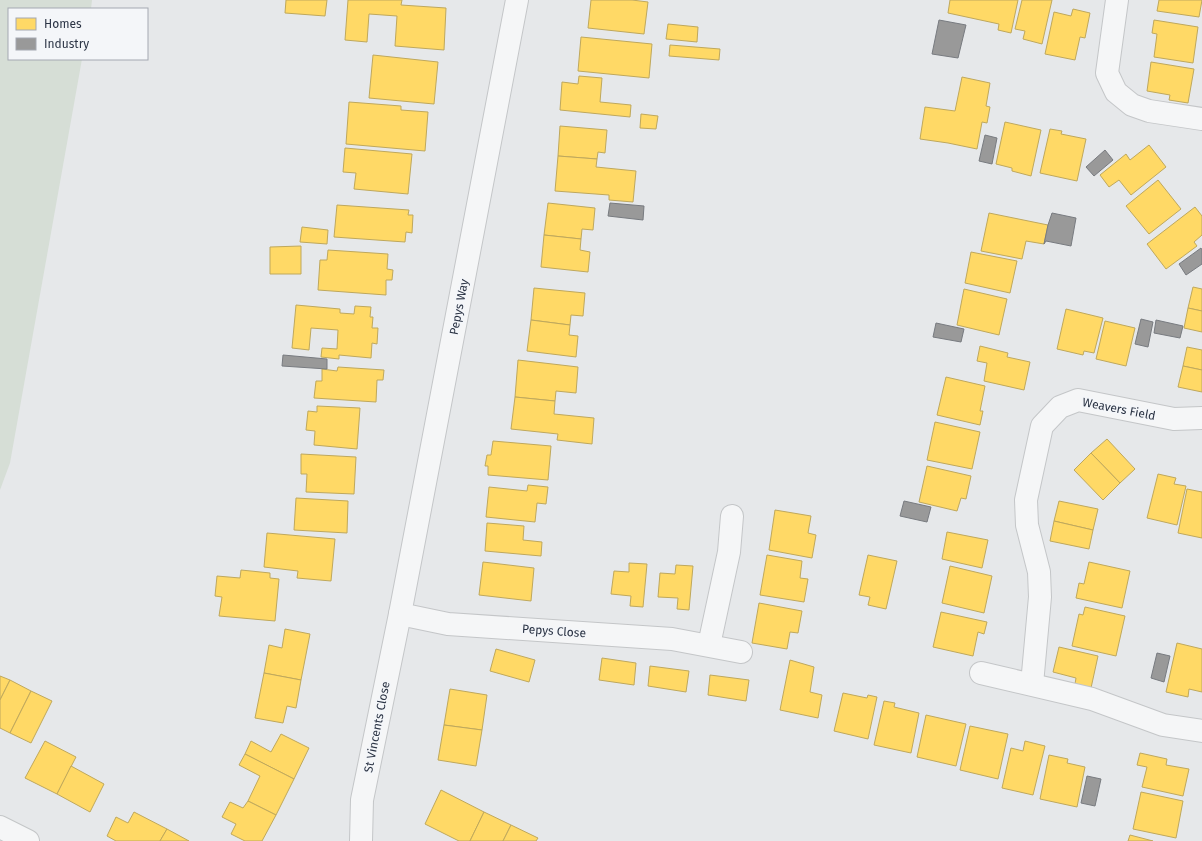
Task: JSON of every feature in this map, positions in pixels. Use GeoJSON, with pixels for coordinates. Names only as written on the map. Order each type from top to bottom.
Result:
{"type":"FeatureCollection","features":[{"type":"Feature","properties":{"kind":"street","name":"Pepys Way"},"geometry":{"type":"LineString","coordinates":[[400,614],[517,0]]}},
{"type":"Feature","properties":{"kind":"street"},"geometry":{"type":"LineString","coordinates":[[1117,0],[1107,73],[1116,92],[1132,106],[1149,111],[1202,119]]}},
{"type":"Feature","properties":{"kind":"street","name":"Weavers Field"},"geometry":{"type":"LineString","coordinates":[[1032,684],[1040,591],[1039,572],[1027,525],[1026,500],[1042,426],[1060,407],[1078,400],[1174,419],[1202,418]]}},
{"type":"Feature","properties":{"kind":"street"},"geometry":{"type":"LineString","coordinates":[[709,646],[728,552],[732,516]]}},
{"type":"Feature","properties":{"kind":"street","name":"Pepys Close"},"geometry":{"type":"LineString","coordinates":[[400,614],[448,624],[672,639],[741,652]]}},
{"type":"Feature","properties":{"kind":"street","name":"St Vincents Close"},"geometry":{"type":"LineString","coordinates":[[361,841],[362,800],[400,614]]}},
{"type":"Feature","properties":{"kind":"street"},"geometry":{"type":"LineString","coordinates":[[981,673],[1092,699],[1163,725],[1202,730]]}},
{"type":"Feature","properties":{"kind":"street"},"geometry":{"type":"LineString","coordinates":[[0,827],[28,841]]}},
{"type":"Feature","properties":{"kind":"shaded area"},"geometry":{"type":"Polygon","coordinates":[[[0,0],[92,0],[91,8],[8,8],[8,60],[82,60],[10,463],[0,490],[0,0]]]}},
{"type":"Feature","properties":{"kind":"building: Homes"},"geometry":{"type":"Polygon","coordinates":[[[286,0],[327,0],[325,16],[285,13],[286,0]]]}},
{"type":"Feature","properties":{"kind":"building: Homes"},"geometry":{"type":"Polygon","coordinates":[[[348,0],[402,0],[401,5],[446,8],[444,50],[395,46],[397,16],[369,14],[367,42],[345,40],[348,0]]]}},
{"type":"Feature","properties":{"kind":"building: Homes"},"geometry":{"type":"Polygon","coordinates":[[[591,0],[632,0],[648,2],[644,34],[588,28],[591,0]]]}},
{"type":"Feature","properties":{"kind":"building: Homes"},"geometry":{"type":"Polygon","coordinates":[[[950,0],[1018,0],[1011,33],[998,30],[999,24],[948,13],[950,0]]]}},
{"type":"Feature","properties":{"kind":"building: Homes"},"geometry":{"type":"Polygon","coordinates":[[[1022,0],[1052,0],[1042,44],[1023,39],[1025,31],[1015,29],[1022,0]]]}},
{"type":"Feature","properties":{"kind":"building: Homes"},"geometry":{"type":"Polygon","coordinates":[[[1159,0],[1202,0],[1199,17],[1157,11],[1159,0]]]}},
{"type":"Feature","properties":{"kind":"building: Homes"},"geometry":{"type":"Polygon","coordinates":[[[1073,9],[1090,13],[1085,38],[1080,37],[1075,60],[1045,54],[1054,12],[1071,16],[1073,9]]]}},
{"type":"Feature","properties":{"kind":"building: Homes"},"geometry":{"type":"Polygon","coordinates":[[[1154,20],[1198,27],[1193,63],[1154,57],[1157,34],[1152,33],[1154,20]]]}},
{"type":"Feature","properties":{"kind":"building: Homes"},"geometry":{"type":"Polygon","coordinates":[[[668,24],[698,27],[697,42],[666,39],[668,24]]]}},
{"type":"Feature","properties":{"kind":"building: Homes"},"geometry":{"type":"Polygon","coordinates":[[[581,37],[652,44],[649,78],[578,71],[581,37]]]}},
{"type":"Feature","properties":{"kind":"building: Homes"},"geometry":{"type":"Polygon","coordinates":[[[670,45],[720,49],[719,60],[669,56],[670,45]]]}},
{"type":"Feature","properties":{"kind":"building: Homes"},"geometry":{"type":"Polygon","coordinates":[[[373,55],[438,62],[434,104],[369,98],[373,55]]]}},
{"type":"Feature","properties":{"kind":"building: Homes"},"geometry":{"type":"Polygon","coordinates":[[[1151,62],[1194,69],[1188,103],[1169,100],[1170,95],[1147,91],[1151,62]]]}},
{"type":"Feature","properties":{"kind":"building: Homes"},"geometry":{"type":"Polygon","coordinates":[[[579,76],[602,78],[600,102],[631,105],[630,117],[560,110],[562,82],[578,84],[579,76]]]}},
{"type":"Feature","properties":{"kind":"building: Homes"},"geometry":{"type":"Polygon","coordinates":[[[962,77],[990,83],[986,106],[990,107],[987,123],[982,122],[977,149],[920,139],[925,107],[955,111],[962,77]]]}},
{"type":"Feature","properties":{"kind":"building: Homes"},"geometry":{"type":"Polygon","coordinates":[[[349,102],[401,106],[401,110],[428,112],[425,151],[346,144],[349,102]]]}},
{"type":"Feature","properties":{"kind":"building: Homes"},"geometry":{"type":"Polygon","coordinates":[[[641,114],[658,116],[656,129],[640,128],[641,114]]]}},
{"type":"Feature","properties":{"kind":"building: Homes"},"geometry":{"type":"Polygon","coordinates":[[[1005,122],[1041,130],[1031,176],[1012,171],[1012,168],[996,164],[1005,122]]]}},
{"type":"Feature","properties":{"kind":"building: Homes"},"geometry":{"type":"Polygon","coordinates":[[[560,126],[607,130],[605,153],[598,152],[597,159],[558,156],[560,126]]]}},
{"type":"Feature","properties":{"kind":"building: Homes"},"geometry":{"type":"Polygon","coordinates":[[[1050,129],[1062,131],[1061,134],[1086,139],[1077,181],[1040,173],[1050,129]]]}},
{"type":"Feature","properties":{"kind":"building: Homes"},"geometry":{"type":"Polygon","coordinates":[[[1149,145],[1166,167],[1131,195],[1119,180],[1109,187],[1100,175],[1126,154],[1130,160],[1149,145]]]}},
{"type":"Feature","properties":{"kind":"building: Homes"},"geometry":{"type":"Polygon","coordinates":[[[345,148],[412,154],[408,194],[354,189],[356,173],[343,172],[345,148]]]}},
{"type":"Feature","properties":{"kind":"building: Homes"},"geometry":{"type":"Polygon","coordinates":[[[558,156],[597,159],[596,167],[636,171],[633,202],[609,200],[609,195],[555,191],[558,156]]]}},
{"type":"Feature","properties":{"kind":"building: Homes"},"geometry":{"type":"Polygon","coordinates":[[[1158,180],[1181,209],[1149,234],[1126,206],[1158,180]]]}},
{"type":"Feature","properties":{"kind":"building: Homes"},"geometry":{"type":"Polygon","coordinates":[[[548,203],[595,208],[593,230],[582,229],[581,239],[544,235],[548,203]]]}},
{"type":"Feature","properties":{"kind":"building: Homes"},"geometry":{"type":"Polygon","coordinates":[[[337,205],[409,210],[408,215],[413,215],[412,233],[406,232],[405,242],[334,237],[337,205]]]}},
{"type":"Feature","properties":{"kind":"building: Homes"},"geometry":{"type":"Polygon","coordinates":[[[1195,207],[1202,216],[1202,235],[1194,242],[1197,246],[1166,269],[1147,244],[1195,207]]]}},
{"type":"Feature","properties":{"kind":"building: Homes"},"geometry":{"type":"Polygon","coordinates":[[[989,213],[1048,225],[1044,244],[1026,241],[1022,259],[981,251],[989,213]]]}},
{"type":"Feature","properties":{"kind":"building: Homes"},"geometry":{"type":"Polygon","coordinates":[[[302,227],[328,230],[327,244],[300,242],[302,227]]]}},
{"type":"Feature","properties":{"kind":"building: Homes"},"geometry":{"type":"Polygon","coordinates":[[[544,235],[581,239],[580,250],[590,252],[588,272],[541,267],[544,235]]]}},
{"type":"Feature","properties":{"kind":"building: Homes"},"geometry":{"type":"Polygon","coordinates":[[[301,246],[301,274],[270,274],[270,247],[301,246]]]}},
{"type":"Feature","properties":{"kind":"building: Homes"},"geometry":{"type":"Polygon","coordinates":[[[328,250],[388,254],[387,269],[393,270],[392,280],[386,280],[386,295],[318,290],[320,260],[327,260],[328,250]]]}},
{"type":"Feature","properties":{"kind":"building: Homes"},"geometry":{"type":"Polygon","coordinates":[[[971,252],[1017,261],[1010,293],[965,283],[971,252]]]}},
{"type":"Feature","properties":{"kind":"building: Homes"},"geometry":{"type":"Polygon","coordinates":[[[1193,287],[1202,289],[1202,311],[1188,308],[1193,287]]]}},
{"type":"Feature","properties":{"kind":"building: Homes"},"geometry":{"type":"Polygon","coordinates":[[[534,288],[585,293],[583,316],[571,315],[570,325],[531,320],[534,288]]]}},
{"type":"Feature","properties":{"kind":"building: Homes"},"geometry":{"type":"Polygon","coordinates":[[[964,289],[1007,299],[999,335],[957,325],[964,289]]]}},
{"type":"Feature","properties":{"kind":"building: Homes"},"geometry":{"type":"Polygon","coordinates":[[[296,305],[340,309],[340,313],[354,314],[355,306],[371,307],[370,317],[373,317],[372,328],[378,328],[377,344],[372,343],[371,358],[339,355],[339,359],[321,357],[322,348],[337,349],[338,330],[311,328],[309,350],[292,348],[296,305]]]}},
{"type":"Feature","properties":{"kind":"building: Homes"},"geometry":{"type":"Polygon","coordinates":[[[1188,308],[1202,311],[1202,332],[1184,328],[1188,308]]]}},
{"type":"Feature","properties":{"kind":"building: Homes"},"geometry":{"type":"Polygon","coordinates":[[[1066,309],[1103,318],[1094,353],[1084,351],[1083,355],[1057,349],[1066,309]]]}},
{"type":"Feature","properties":{"kind":"building: Homes"},"geometry":{"type":"Polygon","coordinates":[[[531,320],[570,325],[569,335],[578,336],[576,357],[527,351],[531,320]]]}},
{"type":"Feature","properties":{"kind":"building: Homes"},"geometry":{"type":"Polygon","coordinates":[[[1105,321],[1135,328],[1126,366],[1096,359],[1105,321]]]}},
{"type":"Feature","properties":{"kind":"building: Homes"},"geometry":{"type":"Polygon","coordinates":[[[980,346],[1008,353],[1007,357],[1030,362],[1024,390],[984,381],[987,363],[977,361],[980,346]]]}},
{"type":"Feature","properties":{"kind":"building: Homes"},"geometry":{"type":"Polygon","coordinates":[[[1187,347],[1202,350],[1202,370],[1183,366],[1187,347]]]}},
{"type":"Feature","properties":{"kind":"building: Homes"},"geometry":{"type":"Polygon","coordinates":[[[518,360],[578,367],[576,393],[556,391],[555,401],[515,397],[518,360]]]}},
{"type":"Feature","properties":{"kind":"building: Homes"},"geometry":{"type":"Polygon","coordinates":[[[1183,366],[1202,370],[1202,392],[1178,387],[1183,366]]]}},
{"type":"Feature","properties":{"kind":"building: Homes"},"geometry":{"type":"Polygon","coordinates":[[[338,367],[384,370],[383,380],[377,380],[376,402],[314,398],[316,381],[322,381],[322,369],[337,371],[338,367]]]}},
{"type":"Feature","properties":{"kind":"building: Homes"},"geometry":{"type":"Polygon","coordinates":[[[946,377],[985,386],[980,411],[983,411],[980,425],[937,415],[946,377]]]}},
{"type":"Feature","properties":{"kind":"building: Homes"},"geometry":{"type":"Polygon","coordinates":[[[515,397],[555,401],[554,414],[594,418],[592,444],[557,440],[558,434],[511,429],[515,397]]]}},
{"type":"Feature","properties":{"kind":"building: Homes"},"geometry":{"type":"Polygon","coordinates":[[[317,406],[360,408],[357,449],[314,445],[315,431],[306,430],[308,411],[317,412],[317,406]]]}},
{"type":"Feature","properties":{"kind":"building: Homes"},"geometry":{"type":"Polygon","coordinates":[[[935,422],[980,432],[972,469],[927,460],[935,422]]]}},
{"type":"Feature","properties":{"kind":"building: Homes"},"geometry":{"type":"Polygon","coordinates":[[[1107,439],[1135,469],[1120,483],[1091,453],[1107,439]]]}},
{"type":"Feature","properties":{"kind":"building: Homes"},"geometry":{"type":"Polygon","coordinates":[[[493,441],[551,446],[548,480],[488,475],[488,466],[485,466],[487,455],[491,455],[493,441]]]}},
{"type":"Feature","properties":{"kind":"building: Homes"},"geometry":{"type":"Polygon","coordinates":[[[1091,453],[1120,483],[1103,500],[1074,470],[1091,453]]]}},
{"type":"Feature","properties":{"kind":"building: Homes"},"geometry":{"type":"Polygon","coordinates":[[[301,454],[356,457],[354,494],[306,492],[307,474],[301,474],[301,454]]]}},
{"type":"Feature","properties":{"kind":"building: Homes"},"geometry":{"type":"Polygon","coordinates":[[[927,466],[971,476],[966,499],[961,498],[957,511],[919,502],[927,466]]]}},
{"type":"Feature","properties":{"kind":"building: Homes"},"geometry":{"type":"Polygon","coordinates":[[[1158,474],[1176,478],[1174,484],[1186,486],[1177,525],[1147,518],[1158,474]]]}},
{"type":"Feature","properties":{"kind":"building: Homes"},"geometry":{"type":"Polygon","coordinates":[[[528,485],[548,487],[546,504],[537,503],[535,522],[486,517],[489,487],[527,491],[528,485]]]}},
{"type":"Feature","properties":{"kind":"building: Homes"},"geometry":{"type":"Polygon","coordinates":[[[1187,489],[1202,492],[1202,538],[1178,533],[1187,489]]]}},
{"type":"Feature","properties":{"kind":"building: Homes"},"geometry":{"type":"Polygon","coordinates":[[[296,498],[348,501],[347,533],[294,530],[296,498]]]}},
{"type":"Feature","properties":{"kind":"building: Homes"},"geometry":{"type":"Polygon","coordinates":[[[1059,501],[1098,509],[1093,530],[1054,521],[1059,501]]]}},
{"type":"Feature","properties":{"kind":"building: Homes"},"geometry":{"type":"Polygon","coordinates":[[[775,510],[811,516],[808,533],[816,535],[812,558],[769,550],[775,510]]]}},
{"type":"Feature","properties":{"kind":"building: Homes"},"geometry":{"type":"Polygon","coordinates":[[[1054,521],[1093,530],[1089,549],[1050,541],[1054,521]]]}},
{"type":"Feature","properties":{"kind":"building: Homes"},"geometry":{"type":"Polygon","coordinates":[[[487,523],[524,526],[523,540],[542,542],[541,556],[485,551],[487,523]]]}},
{"type":"Feature","properties":{"kind":"building: Homes"},"geometry":{"type":"Polygon","coordinates":[[[947,532],[988,540],[982,568],[942,559],[947,532]]]}},
{"type":"Feature","properties":{"kind":"building: Homes"},"geometry":{"type":"Polygon","coordinates":[[[267,533],[335,539],[331,581],[297,578],[298,571],[264,567],[267,533]]]}},
{"type":"Feature","properties":{"kind":"building: Homes"},"geometry":{"type":"Polygon","coordinates":[[[767,555],[802,561],[800,578],[808,579],[804,602],[760,595],[767,555]]]}},
{"type":"Feature","properties":{"kind":"building: Homes"},"geometry":{"type":"Polygon","coordinates":[[[868,555],[897,561],[886,609],[868,605],[870,597],[859,595],[868,555]]]}},
{"type":"Feature","properties":{"kind":"building: Homes"},"geometry":{"type":"Polygon","coordinates":[[[483,562],[534,568],[531,601],[479,595],[483,562]]]}},
{"type":"Feature","properties":{"kind":"building: Homes"},"geometry":{"type":"Polygon","coordinates":[[[1089,562],[1130,571],[1122,608],[1076,598],[1079,583],[1084,584],[1089,562]]]}},
{"type":"Feature","properties":{"kind":"building: Homes"},"geometry":{"type":"Polygon","coordinates":[[[629,563],[647,564],[643,607],[630,606],[631,596],[611,594],[614,571],[629,572],[629,563]]]}},
{"type":"Feature","properties":{"kind":"building: Homes"},"geometry":{"type":"Polygon","coordinates":[[[676,565],[693,566],[689,610],[677,609],[678,598],[658,597],[660,573],[675,574],[676,565]]]}},
{"type":"Feature","properties":{"kind":"building: Homes"},"geometry":{"type":"Polygon","coordinates":[[[950,566],[992,576],[984,613],[942,603],[950,566]]]}},
{"type":"Feature","properties":{"kind":"building: Homes"},"geometry":{"type":"Polygon","coordinates":[[[241,570],[270,573],[270,578],[279,579],[275,621],[219,616],[222,597],[215,596],[217,576],[240,578],[241,570]]]}},
{"type":"Feature","properties":{"kind":"building: Homes"},"geometry":{"type":"Polygon","coordinates":[[[759,603],[802,611],[798,633],[790,632],[787,649],[752,643],[759,603]]]}},
{"type":"Feature","properties":{"kind":"building: Homes"},"geometry":{"type":"Polygon","coordinates":[[[1085,607],[1125,616],[1116,656],[1072,646],[1079,614],[1083,615],[1085,607]]]}},
{"type":"Feature","properties":{"kind":"building: Homes"},"geometry":{"type":"Polygon","coordinates":[[[941,612],[987,622],[984,634],[978,632],[973,656],[933,647],[941,612]]]}},
{"type":"Feature","properties":{"kind":"building: Homes"},"geometry":{"type":"Polygon","coordinates":[[[285,629],[310,634],[301,680],[264,673],[269,645],[282,648],[285,629]]]}},
{"type":"Feature","properties":{"kind":"building: Homes"},"geometry":{"type":"Polygon","coordinates":[[[1177,643],[1202,649],[1202,692],[1189,689],[1188,697],[1166,692],[1177,643]]]}},
{"type":"Feature","properties":{"kind":"building: Homes"},"geometry":{"type":"Polygon","coordinates":[[[1059,647],[1098,656],[1091,688],[1075,684],[1076,678],[1053,672],[1059,647]]]}},
{"type":"Feature","properties":{"kind":"building: Homes"},"geometry":{"type":"Polygon","coordinates":[[[496,649],[535,660],[529,682],[490,671],[496,649]]]}},
{"type":"Feature","properties":{"kind":"building: Homes"},"geometry":{"type":"Polygon","coordinates":[[[602,658],[636,663],[634,685],[599,680],[602,658]]]}},
{"type":"Feature","properties":{"kind":"building: Homes"},"geometry":{"type":"Polygon","coordinates":[[[790,660],[814,667],[810,692],[822,695],[818,718],[780,710],[790,660]]]}},
{"type":"Feature","properties":{"kind":"building: Homes"},"geometry":{"type":"Polygon","coordinates":[[[650,666],[689,671],[686,692],[648,686],[650,666]]]}},
{"type":"Feature","properties":{"kind":"building: Homes"},"geometry":{"type":"Polygon","coordinates":[[[264,673],[301,680],[296,708],[287,706],[283,723],[255,718],[264,673]]]}},
{"type":"Feature","properties":{"kind":"building: Homes"},"geometry":{"type":"Polygon","coordinates":[[[710,675],[749,680],[746,701],[708,695],[710,675]]]}},
{"type":"Feature","properties":{"kind":"building: Homes"},"geometry":{"type":"Polygon","coordinates":[[[0,676],[10,680],[0,700],[0,676]]]}},
{"type":"Feature","properties":{"kind":"building: Homes"},"geometry":{"type":"Polygon","coordinates":[[[10,680],[31,691],[10,733],[0,728],[0,700],[10,680]]]}},
{"type":"Feature","properties":{"kind":"building: Homes"},"geometry":{"type":"Polygon","coordinates":[[[450,689],[487,695],[482,730],[444,725],[450,689]]]}},
{"type":"Feature","properties":{"kind":"building: Homes"},"geometry":{"type":"Polygon","coordinates":[[[31,691],[52,701],[31,743],[10,733],[31,691]]]}},
{"type":"Feature","properties":{"kind":"building: Homes"},"geometry":{"type":"Polygon","coordinates":[[[843,693],[867,698],[868,695],[877,697],[868,739],[834,731],[843,693]]]}},
{"type":"Feature","properties":{"kind":"building: Homes"},"geometry":{"type":"Polygon","coordinates":[[[884,701],[895,703],[894,707],[919,713],[911,753],[874,745],[884,701]]]}},
{"type":"Feature","properties":{"kind":"building: Homes"},"geometry":{"type":"Polygon","coordinates":[[[926,715],[966,724],[956,766],[917,757],[926,715]]]}},
{"type":"Feature","properties":{"kind":"building: Homes"},"geometry":{"type":"Polygon","coordinates":[[[444,725],[482,730],[476,766],[438,760],[444,725]]]}},
{"type":"Feature","properties":{"kind":"building: Homes"},"geometry":{"type":"Polygon","coordinates":[[[970,726],[1008,734],[998,779],[960,770],[970,726]]]}},
{"type":"Feature","properties":{"kind":"building: Homes"},"geometry":{"type":"Polygon","coordinates":[[[281,734],[309,748],[294,779],[245,754],[251,741],[271,752],[281,734]]]}},
{"type":"Feature","properties":{"kind":"building: Homes"},"geometry":{"type":"Polygon","coordinates":[[[45,741],[76,757],[57,794],[25,778],[45,741]]]}},
{"type":"Feature","properties":{"kind":"building: Homes"},"geometry":{"type":"Polygon","coordinates":[[[1025,741],[1045,746],[1033,795],[1002,788],[1011,748],[1023,751],[1025,741]]]}},
{"type":"Feature","properties":{"kind":"building: Homes"},"geometry":{"type":"Polygon","coordinates":[[[1140,753],[1167,759],[1166,765],[1189,769],[1183,796],[1142,787],[1147,767],[1137,765],[1140,753]]]}},
{"type":"Feature","properties":{"kind":"building: Homes"},"geometry":{"type":"Polygon","coordinates":[[[245,754],[294,779],[276,815],[248,801],[260,776],[239,765],[245,754]]]}},
{"type":"Feature","properties":{"kind":"building: Homes"},"geometry":{"type":"Polygon","coordinates":[[[1049,755],[1068,759],[1067,763],[1085,767],[1077,807],[1040,799],[1049,755]]]}},
{"type":"Feature","properties":{"kind":"building: Homes"},"geometry":{"type":"Polygon","coordinates":[[[71,766],[104,784],[90,812],[57,794],[71,766]]]}},
{"type":"Feature","properties":{"kind":"building: Homes"},"geometry":{"type":"Polygon","coordinates":[[[441,790],[484,812],[470,841],[459,841],[425,824],[441,790]]]}},
{"type":"Feature","properties":{"kind":"building: Homes"},"geometry":{"type":"Polygon","coordinates":[[[1141,792],[1183,801],[1176,838],[1133,829],[1141,792]]]}},
{"type":"Feature","properties":{"kind":"building: Homes"},"geometry":{"type":"Polygon","coordinates":[[[248,801],[276,815],[262,841],[245,841],[231,834],[236,824],[222,817],[230,802],[243,808],[248,801]]]}},
{"type":"Feature","properties":{"kind":"building: Homes"},"geometry":{"type":"Polygon","coordinates":[[[134,812],[167,829],[160,841],[116,841],[107,836],[116,817],[128,823],[134,812]]]}},
{"type":"Feature","properties":{"kind":"building: Homes"},"geometry":{"type":"Polygon","coordinates":[[[484,812],[511,825],[503,841],[470,841],[484,812]]]}},
{"type":"Feature","properties":{"kind":"building: Homes"},"geometry":{"type":"Polygon","coordinates":[[[511,825],[538,838],[536,841],[503,841],[511,825]]]}},
{"type":"Feature","properties":{"kind":"building: Homes"},"geometry":{"type":"Polygon","coordinates":[[[167,829],[189,841],[160,841],[167,829]]]}},
{"type":"Feature","properties":{"kind":"building: Homes"},"geometry":{"type":"Polygon","coordinates":[[[1130,835],[1153,841],[1128,841],[1130,835]]]}},
{"type":"Feature","properties":{"kind":"building: Industry"},"geometry":{"type":"Polygon","coordinates":[[[939,20],[966,25],[958,58],[932,54],[939,20]]]}},
{"type":"Feature","properties":{"kind":"building: Industry"},"geometry":{"type":"Polygon","coordinates":[[[985,135],[997,138],[992,164],[979,161],[985,135]]]}},
{"type":"Feature","properties":{"kind":"building: Industry"},"geometry":{"type":"Polygon","coordinates":[[[1105,150],[1113,160],[1094,176],[1086,167],[1105,150]]]}},
{"type":"Feature","properties":{"kind":"building: Industry"},"geometry":{"type":"Polygon","coordinates":[[[610,203],[644,206],[643,220],[608,216],[610,203]]]}},
{"type":"Feature","properties":{"kind":"building: Industry"},"geometry":{"type":"Polygon","coordinates":[[[1052,213],[1076,218],[1071,246],[1046,241],[1044,244],[1052,213]]]}},
{"type":"Feature","properties":{"kind":"building: Industry"},"geometry":{"type":"Polygon","coordinates":[[[1201,248],[1202,264],[1186,275],[1179,264],[1201,248]]]}},
{"type":"Feature","properties":{"kind":"building: Industry"},"geometry":{"type":"Polygon","coordinates":[[[1141,319],[1153,322],[1148,347],[1135,344],[1141,319]]]}},
{"type":"Feature","properties":{"kind":"building: Industry"},"geometry":{"type":"Polygon","coordinates":[[[1156,320],[1183,326],[1180,338],[1154,333],[1156,320]]]}},
{"type":"Feature","properties":{"kind":"building: Industry"},"geometry":{"type":"Polygon","coordinates":[[[936,323],[964,329],[961,342],[933,337],[936,323]]]}},
{"type":"Feature","properties":{"kind":"building: Industry"},"geometry":{"type":"Polygon","coordinates":[[[283,355],[327,359],[327,369],[282,366],[283,355]]]}},
{"type":"Feature","properties":{"kind":"building: Industry"},"geometry":{"type":"Polygon","coordinates":[[[904,501],[931,507],[927,522],[900,516],[904,501]]]}},
{"type":"Feature","properties":{"kind":"building: Industry"},"geometry":{"type":"Polygon","coordinates":[[[1157,653],[1170,656],[1164,682],[1151,678],[1157,653]]]}},
{"type":"Feature","properties":{"kind":"building: Industry"},"geometry":{"type":"Polygon","coordinates":[[[1087,776],[1101,779],[1095,806],[1081,803],[1087,776]]]}}]}
